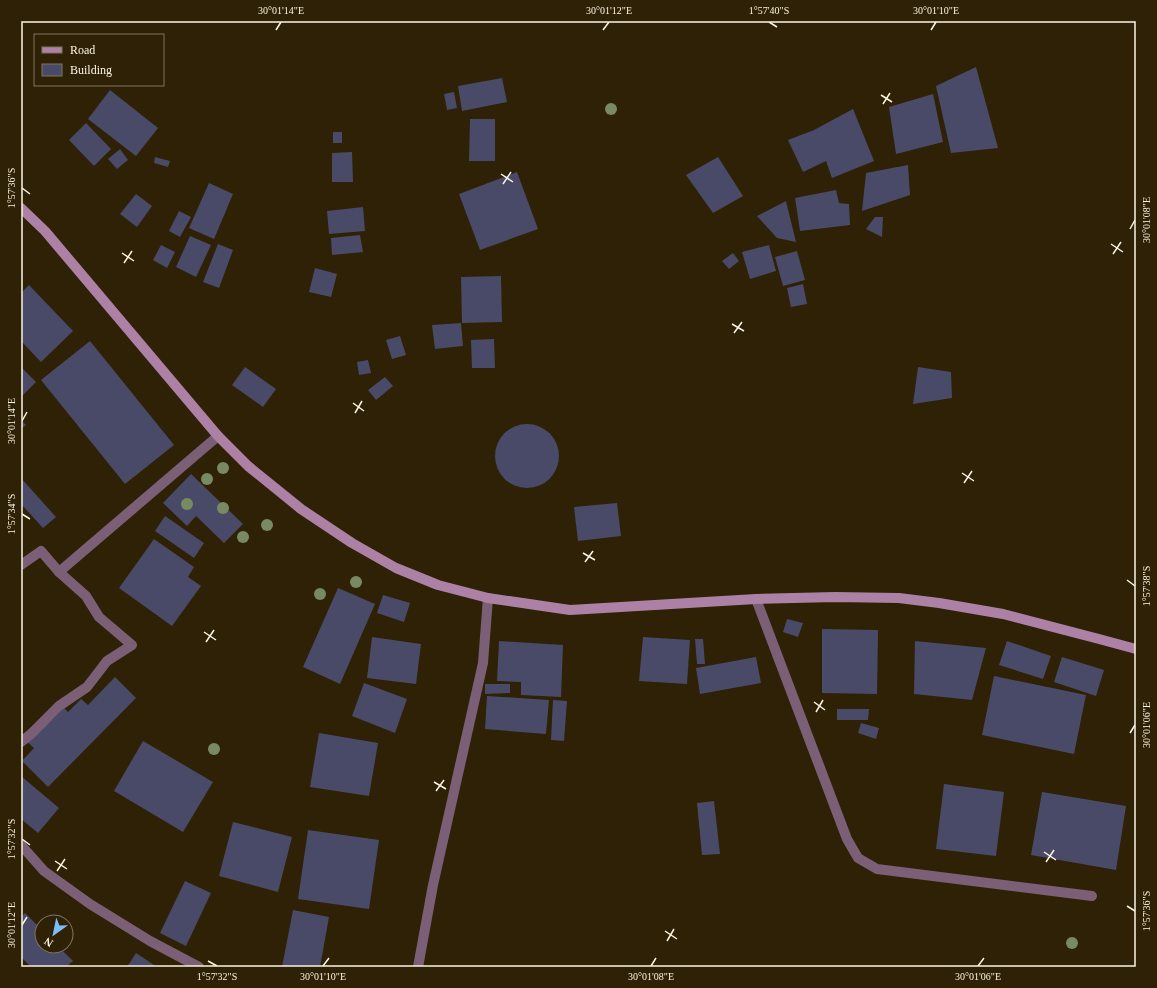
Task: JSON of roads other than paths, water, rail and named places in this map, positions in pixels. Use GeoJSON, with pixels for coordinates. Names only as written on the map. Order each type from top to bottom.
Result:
{"type":"FeatureCollection","features":[{"type":"Feature","properties":{"kind":"main road"},"geometry":{"type":"LineString","coordinates":[[21,208],[45,232],[218,436],[248,466],[301,509],[352,543],[396,568],[438,585],[488,598],[570,610],[756,599],[835,597],[899,598],[1003,614],[1136,650]]}},
{"type":"Feature","properties":{"kind":"street"},"geometry":{"type":"LineString","coordinates":[[59,572],[218,436]]}},
{"type":"Feature","properties":{"kind":"street"},"geometry":{"type":"LineString","coordinates":[[21,565],[41,551],[59,572],[86,596],[99,617],[132,645],[107,661],[87,687],[59,706],[32,734],[21,742]]}},
{"type":"Feature","properties":{"kind":"street"},"geometry":{"type":"LineString","coordinates":[[418,967],[433,885],[483,662],[488,598]]}},
{"type":"Feature","properties":{"kind":"street"},"geometry":{"type":"LineString","coordinates":[[756,599],[846,839],[858,858],[877,869],[1092,896]]}},
{"type":"Feature","properties":{"kind":"street"},"geometry":{"type":"LineString","coordinates":[[21,845],[44,871],[90,904],[150,941],[199,967]]}}]}
